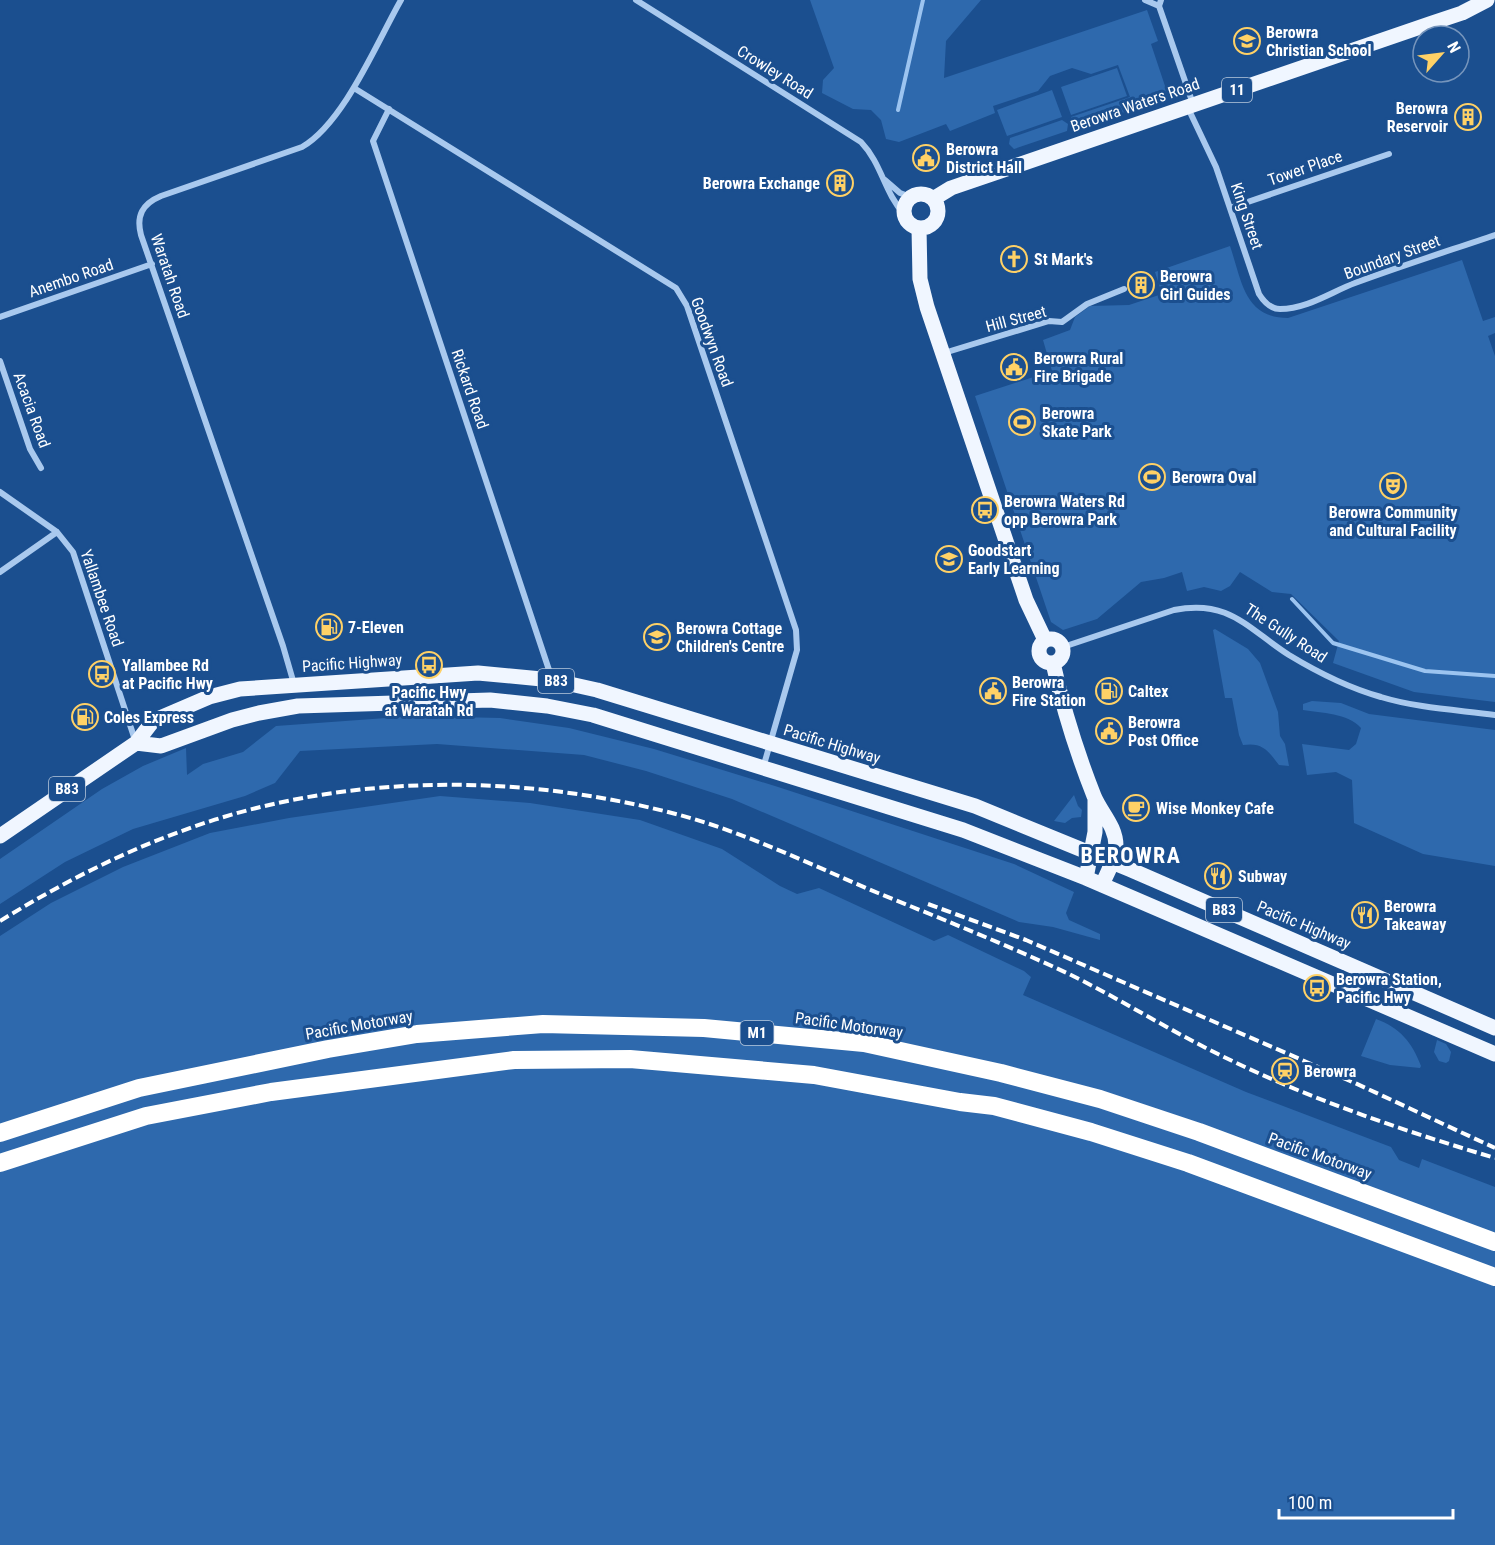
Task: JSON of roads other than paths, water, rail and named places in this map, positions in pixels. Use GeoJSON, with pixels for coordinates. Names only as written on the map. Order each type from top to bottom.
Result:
{"type":"FeatureCollection","features":[{"type":"Feature","properties":{"kind":"highway","name":"Pacific Motorway"},"geometry":{"type":"LineString","coordinates":[[0,1133],[139,1088],[328,1049],[417,1034],[543,1024],[704,1028],[864,1043],[1001,1073],[1100,1099],[1210,1136],[1495,1242]]}},
{"type":"Feature","properties":{"kind":"highway","name":"M1"},"geometry":{"type":"LineString","coordinates":[[0,1163],[146,1116],[271,1092],[514,1060],[630,1059],[814,1075],[960,1102],[994,1106],[1091,1132],[1188,1163],[1495,1277]]}},
{"type":"Feature","properties":{"kind":"main road","name":"Berowra Waters Road"},"geometry":{"type":"LineString","coordinates":[[933,199],[951,188],[1462,13],[1486,0]]}},
{"type":"Feature","properties":{"kind":"main road"},"geometry":{"type":"LineString","coordinates":[[922,194],[933,199],[938,208],[936,219],[929,226],[919,228],[907,222],[904,214],[905,205],[911,197],[922,194]]}},
{"type":"Feature","properties":{"kind":"main road"},"geometry":{"type":"LineString","coordinates":[[919,228],[920,279],[1026,600],[1045,640]]}},
{"type":"Feature","properties":{"kind":"main road"},"geometry":{"type":"LineString","coordinates":[[1056,639],[1063,647],[1060,659],[1053,663],[1046,662],[1039,653],[1040,645],[1045,640],[1056,639]]}},
{"type":"Feature","properties":{"kind":"main road"},"geometry":{"type":"LineString","coordinates":[[1053,663],[1069,722],[1095,799],[1106,816],[1116,843],[1112,862],[1102,885]]}},
{"type":"Feature","properties":{"kind":"main road","name":"Pacific Highway"},"geometry":{"type":"LineString","coordinates":[[0,836],[136,742],[153,721],[209,697],[240,689],[478,673],[552,680],[597,690],[975,806],[1112,862],[1495,1028]]}},
{"type":"Feature","properties":{"kind":"main road","name":"B83"},"geometry":{"type":"LineString","coordinates":[[136,742],[161,746],[232,720],[288,707],[490,700],[547,706],[593,715],[963,830],[1086,878],[1495,1054]]}},
{"type":"Feature","properties":{"kind":"main road"},"geometry":{"type":"LineString","coordinates":[[1086,878],[1095,832],[1095,799]]}},
{"type":"Feature","properties":{"kind":"street","name":"Waratah Road"},"geometry":{"type":"LineString","coordinates":[[294,685],[283,646],[139,226],[141,210],[146,204],[160,196],[302,147],[321,132],[354,88],[402,0]]}},
{"type":"Feature","properties":{"kind":"street","name":"Crowley Road"},"geometry":{"type":"LineString","coordinates":[[636,0],[861,142],[871,152],[885,180],[892,202],[904,214]]}},
{"type":"Feature","properties":{"kind":"street","name":"King Street"},"geometry":{"type":"LineString","coordinates":[[1145,0],[1160,3],[1190,105],[1216,167],[1256,287],[1263,301],[1276,309],[1299,306]]}},
{"type":"Feature","properties":{"kind":"street","name":"Goodwyn Road"},"geometry":{"type":"LineString","coordinates":[[354,88],[676,288],[687,306],[796,630],[797,650],[763,768]]}},
{"type":"Feature","properties":{"kind":"street","name":"Rickard Road"},"geometry":{"type":"LineString","coordinates":[[389,109],[373,141],[552,680]]}},
{"type":"Feature","properties":{"kind":"street","name":"Tower Place"},"geometry":{"type":"LineString","coordinates":[[1230,208],[1389,154]]}},
{"type":"Feature","properties":{"kind":"street","name":"Crowley Road"},"geometry":{"type":"LineString","coordinates":[[885,180],[900,193],[911,197]]}},
{"type":"Feature","properties":{"kind":"street","name":"Boundary Street"},"geometry":{"type":"LineString","coordinates":[[1299,306],[1370,278],[1495,235]]}},
{"type":"Feature","properties":{"kind":"street","name":"Anembo Road"},"geometry":{"type":"LineString","coordinates":[[0,316],[152,264]]}},
{"type":"Feature","properties":{"kind":"street","name":"Hill Street"},"geometry":{"type":"LineString","coordinates":[[943,354],[1049,321],[1062,322],[1087,304],[1124,289]]}},
{"type":"Feature","properties":{"kind":"street","name":"Acacia Road"},"geometry":{"type":"LineString","coordinates":[[0,361],[30,449],[40,468]]}},
{"type":"Feature","properties":{"kind":"street","name":"Yallambee Road"},"geometry":{"type":"LineString","coordinates":[[0,492],[57,532],[68,543],[75,557],[136,742]]}},
{"type":"Feature","properties":{"kind":"street"},"geometry":{"type":"LineString","coordinates":[[0,572],[57,532]]}},
{"type":"Feature","properties":{"kind":"street","name":"The Gully Road"},"geometry":{"type":"LineString","coordinates":[[1063,647],[1174,610],[1189,607],[1216,609],[1230,614],[1288,654],[1341,682],[1382,698],[1495,715]]}},
{"type":"Feature","properties":{"kind":"waterway"},"geometry":{"type":"LineString","coordinates":[[898,110],[923,0]]}},
{"type":"Feature","properties":{"kind":"waterway"},"geometry":{"type":"LineString","coordinates":[[1292,599],[1333,643],[1425,671],[1495,676]]}},
{"type":"Feature","properties":{"kind":"railway"},"geometry":{"type":"LineString","coordinates":[[0,921],[87,872],[156,841],[238,813],[298,799],[360,790],[422,785],[484,785],[546,790],[608,799],[695,819],[774,848],[1069,974],[1199,1044],[1285,1085],[1389,1124],[1495,1158]]}},
{"type":"Feature","properties":{"kind":"railway"},"geometry":{"type":"LineString","coordinates":[[928,904],[1026,940],[1355,1083],[1495,1148]]}},
{"type":"Feature","properties":{"kind":"place","name":"Berowra Christian School"},"geometry":{"type":"Point","coordinates":[1247,41]}},
{"type":"Feature","properties":{"kind":"place","name":"Berowra Reservoir"},"geometry":{"type":"Point","coordinates":[1468,117]}},
{"type":"Feature","properties":{"kind":"place","name":"Berowra District Hall"},"geometry":{"type":"Point","coordinates":[926,158]}},
{"type":"Feature","properties":{"kind":"place","name":"Berowra Exchange"},"geometry":{"type":"Point","coordinates":[840,183]}},
{"type":"Feature","properties":{"kind":"place","name":"St Mark's"},"geometry":{"type":"Point","coordinates":[1014,259]}},
{"type":"Feature","properties":{"kind":"place","name":"Berowra Girl Guides"},"geometry":{"type":"Point","coordinates":[1141,285]}},
{"type":"Feature","properties":{"kind":"place","name":"Berowra Rural Fire Brigade"},"geometry":{"type":"Point","coordinates":[1014,367]}},
{"type":"Feature","properties":{"kind":"place","name":"Berowra Skate Park"},"geometry":{"type":"Point","coordinates":[1022,422]}},
{"type":"Feature","properties":{"kind":"place","name":"Berowra Oval"},"geometry":{"type":"Point","coordinates":[1152,477]}},
{"type":"Feature","properties":{"kind":"place","name":"Berowra Community and Cultural Facility"},"geometry":{"type":"Point","coordinates":[1393,486]}},
{"type":"Feature","properties":{"kind":"place","name":"Berowra Waters Rd opp Berowra Park"},"geometry":{"type":"Point","coordinates":[985,510]}},
{"type":"Feature","properties":{"kind":"place","name":"Goodstart Early Learning"},"geometry":{"type":"Point","coordinates":[949,559]}},
{"type":"Feature","properties":{"kind":"place","name":"7-Eleven"},"geometry":{"type":"Point","coordinates":[329,627]}},
{"type":"Feature","properties":{"kind":"place","name":"Berowra Cottage Children's Centre"},"geometry":{"type":"Point","coordinates":[657,637]}},
{"type":"Feature","properties":{"kind":"place","name":"Pacific Hwy at Waratah Rd"},"geometry":{"type":"Point","coordinates":[429,665]}},
{"type":"Feature","properties":{"kind":"place","name":"Yallambee Rd at Pacific Hwy"},"geometry":{"type":"Point","coordinates":[102,674]}},
{"type":"Feature","properties":{"kind":"place","name":"Berowra Fire Station"},"geometry":{"type":"Point","coordinates":[993,691]}},
{"type":"Feature","properties":{"kind":"place","name":"Caltex"},"geometry":{"type":"Point","coordinates":[1109,691]}},
{"type":"Feature","properties":{"kind":"place","name":"Coles Express"},"geometry":{"type":"Point","coordinates":[85,717]}},
{"type":"Feature","properties":{"kind":"place","name":"Berowra Post Office"},"geometry":{"type":"Point","coordinates":[1109,731]}},
{"type":"Feature","properties":{"kind":"place","name":"Wise Monkey Cafe"},"geometry":{"type":"Point","coordinates":[1136,808]}},
{"type":"Feature","properties":{"kind":"place","name":"Subway"},"geometry":{"type":"Point","coordinates":[1218,876]}},
{"type":"Feature","properties":{"kind":"place","name":"Berowra Takeaway"},"geometry":{"type":"Point","coordinates":[1365,915]}},
{"type":"Feature","properties":{"kind":"place","name":"Berowra Station, Pacific Hwy"},"geometry":{"type":"Point","coordinates":[1317,988]}},
{"type":"Feature","properties":{"kind":"place","name":"Berowra"},"geometry":{"type":"Point","coordinates":[1285,1071]}},
{"type":"Feature","properties":{"kind":"district","name":"BEROWRA"},"geometry":{"type":"Point","coordinates":[1131,855]}}]}
